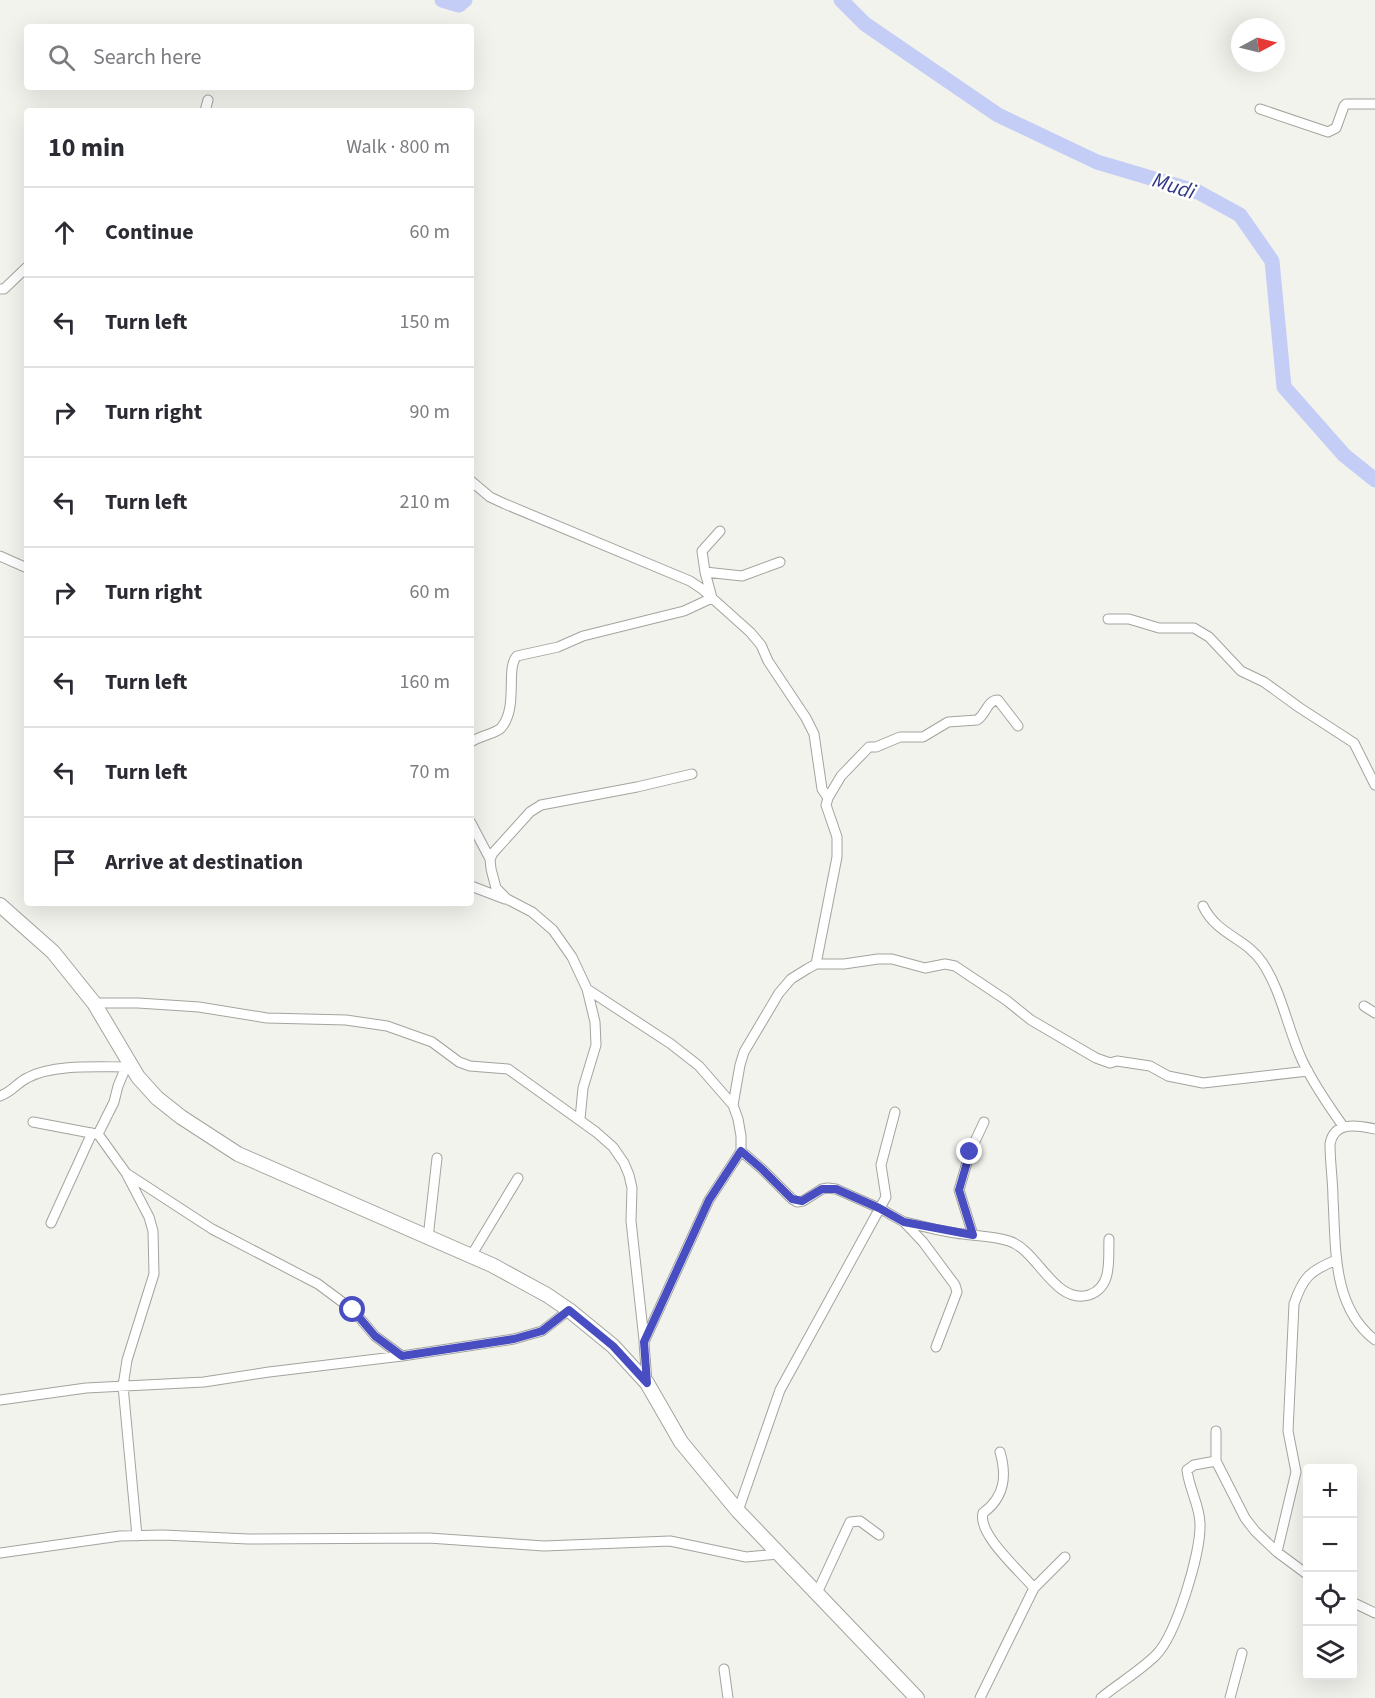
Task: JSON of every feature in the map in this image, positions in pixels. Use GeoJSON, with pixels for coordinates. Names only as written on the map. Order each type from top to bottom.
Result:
{"type":"FeatureCollection","features":[{"type":"Feature","properties":{"kind":"street"},"geometry":{"type":"LineString","coordinates":[[206,108],[208,100]]}},
{"type":"Feature","properties":{"kind":"street"},"geometry":{"type":"LineString","coordinates":[[1260,109],[1328,132],[1336,128],[1346,104],[1375,104]]}},
{"type":"Feature","properties":{"kind":"street"},"geometry":{"type":"LineString","coordinates":[[0,288],[4,289],[24,270]]}},
{"type":"Feature","properties":{"kind":"street"},"geometry":{"type":"LineString","coordinates":[[474,483],[499,501],[690,581],[712,598],[755,638],[806,718],[814,734],[822,789],[828,798]]}},
{"type":"Feature","properties":{"kind":"street"},"geometry":{"type":"LineString","coordinates":[[712,598],[702,551],[720,531]]}},
{"type":"Feature","properties":{"kind":"street"},"geometry":{"type":"LineString","coordinates":[[0,556],[24,567]]}},
{"type":"Feature","properties":{"kind":"street"},"geometry":{"type":"LineString","coordinates":[[705,572],[742,576],[780,562]]}},
{"type":"Feature","properties":{"kind":"street"},"geometry":{"type":"LineString","coordinates":[[474,740],[497,731],[504,723],[512,703],[512,669],[517,656],[558,647],[583,636],[684,611],[712,598]]}},
{"type":"Feature","properties":{"kind":"street"},"geometry":{"type":"LineString","coordinates":[[1108,619],[1129,619],[1159,628],[1194,628],[1209,638],[1241,670],[1264,682],[1354,743],[1375,785]]}},
{"type":"Feature","properties":{"kind":"street"},"geometry":{"type":"LineString","coordinates":[[816,964],[837,857],[837,837],[826,805],[841,776],[869,747],[876,747],[900,737],[923,737],[948,722],[977,720],[994,700],[998,700],[1018,726]]}},
{"type":"Feature","properties":{"kind":"street"},"geometry":{"type":"LineString","coordinates":[[490,859],[495,849],[530,812],[541,805],[692,774]]}},
{"type":"Feature","properties":{"kind":"street"},"geometry":{"type":"LineString","coordinates":[[474,829],[490,859],[493,882],[507,899]]}},
{"type":"Feature","properties":{"kind":"street"},"geometry":{"type":"LineString","coordinates":[[474,887],[507,899],[532,912],[553,930],[572,957],[587,989],[595,1022],[596,1045],[583,1088],[580,1119]]}},
{"type":"Feature","properties":{"kind":"street"},"geometry":{"type":"LineString","coordinates":[[0,905],[53,952],[94,1004],[127,1065],[157,1098],[196,1128],[238,1154],[471,1256],[529,1284],[569,1310],[613,1346],[647,1383],[681,1442],[738,1511],[917,1698]]}},
{"type":"Feature","properties":{"kind":"street"},"geometry":{"type":"LineString","coordinates":[[1203,906],[1216,924],[1232,938],[1253,950],[1262,962],[1277,987],[1302,1059],[1343,1126]]}},
{"type":"Feature","properties":{"kind":"street"},"geometry":{"type":"LineString","coordinates":[[644,1342],[709,1200],[741,1151],[741,1136],[733,1105],[740,1065],[755,1032],[791,979],[816,964],[844,964],[878,958],[892,959],[925,968],[945,964],[955,966],[1006,1000],[1031,1020],[1096,1058],[1110,1063],[1117,1061],[1150,1066],[1168,1076],[1203,1083],[1308,1071]]}},
{"type":"Feature","properties":{"kind":"street"},"geometry":{"type":"LineString","coordinates":[[587,989],[688,1057],[699,1066],[733,1105]]}},
{"type":"Feature","properties":{"kind":"street"},"geometry":{"type":"LineString","coordinates":[[94,1004],[138,1003],[199,1007],[267,1018],[346,1020],[387,1026],[432,1042],[459,1062],[470,1066],[508,1069],[580,1119],[613,1148],[629,1175],[632,1188],[631,1221],[647,1383]]}},
{"type":"Feature","properties":{"kind":"street"},"geometry":{"type":"LineString","coordinates":[[1364,1006],[1375,1013]]}},
{"type":"Feature","properties":{"kind":"street"},"geometry":{"type":"LineString","coordinates":[[0,1096],[9,1093],[26,1078],[44,1072],[127,1065]]}},
{"type":"Feature","properties":{"kind":"street"},"geometry":{"type":"LineString","coordinates":[[51,1224],[95,1134],[114,1102],[127,1065]]}},
{"type":"Feature","properties":{"kind":"street"},"geometry":{"type":"LineString","coordinates":[[738,1511],[780,1390],[886,1197],[882,1166],[896,1112]]}},
{"type":"Feature","properties":{"kind":"street"},"geometry":{"type":"LineString","coordinates":[[33,1122],[95,1134],[126,1173],[149,1217],[153,1231],[154,1274],[127,1360],[123,1386],[137,1536]]}},
{"type":"Feature","properties":{"kind":"street"},"geometry":{"type":"LineString","coordinates":[[973,1235],[959,1190],[970,1152],[984,1122]]}},
{"type":"Feature","properties":{"kind":"street"},"geometry":{"type":"LineString","coordinates":[[1375,1129],[1352,1125],[1343,1126],[1331,1136],[1330,1144],[1336,1260],[1346,1302],[1365,1332],[1375,1340]]}},
{"type":"Feature","properties":{"kind":"street"},"geometry":{"type":"LineString","coordinates":[[741,1151],[797,1202],[822,1189],[836,1189],[904,1222],[1008,1240],[1019,1245],[1057,1286],[1066,1293],[1076,1296],[1087,1296],[1104,1286],[1107,1277],[1109,1239]]}},
{"type":"Feature","properties":{"kind":"street"},"geometry":{"type":"LineString","coordinates":[[428,1238],[437,1158]]}},
{"type":"Feature","properties":{"kind":"street"},"geometry":{"type":"LineString","coordinates":[[126,1173],[212,1229],[318,1284],[353,1310],[375,1336],[402,1356]]}},
{"type":"Feature","properties":{"kind":"street"},"geometry":{"type":"LineString","coordinates":[[471,1256],[518,1178]]}},
{"type":"Feature","properties":{"kind":"street"},"geometry":{"type":"LineString","coordinates":[[904,1222],[934,1256],[955,1285],[957,1292],[936,1347]]}},
{"type":"Feature","properties":{"kind":"street"},"geometry":{"type":"LineString","coordinates":[[1277,1552],[1296,1472],[1288,1431],[1294,1304],[1300,1286],[1310,1274],[1336,1260]]}},
{"type":"Feature","properties":{"kind":"street"},"geometry":{"type":"LineString","coordinates":[[0,1400],[86,1388],[204,1382],[514,1339],[542,1331],[569,1310]]}},
{"type":"Feature","properties":{"kind":"street"},"geometry":{"type":"LineString","coordinates":[[1216,1431],[1216,1461],[1245,1518],[1277,1552],[1304,1572]]}},
{"type":"Feature","properties":{"kind":"street"},"geometry":{"type":"LineString","coordinates":[[1000,1452],[1004,1467],[1003,1487],[995,1502],[983,1513],[983,1524],[999,1549],[1034,1588]]}},
{"type":"Feature","properties":{"kind":"street"},"geometry":{"type":"LineString","coordinates":[[1101,1698],[1157,1654],[1168,1639],[1180,1611],[1199,1539],[1200,1523],[1188,1470],[1194,1465],[1216,1461]]}},
{"type":"Feature","properties":{"kind":"street"},"geometry":{"type":"LineString","coordinates":[[817,1593],[850,1522],[860,1521],[879,1535]]}},
{"type":"Feature","properties":{"kind":"street"},"geometry":{"type":"LineString","coordinates":[[0,1553],[120,1536],[137,1536],[248,1539],[429,1538],[544,1546],[670,1541],[746,1557],[779,1554]]}},
{"type":"Feature","properties":{"kind":"street"},"geometry":{"type":"LineString","coordinates":[[980,1698],[1034,1588],[1065,1557]]}},
{"type":"Feature","properties":{"kind":"street"},"geometry":{"type":"LineString","coordinates":[[1357,1604],[1375,1613]]}},
{"type":"Feature","properties":{"kind":"street"},"geometry":{"type":"LineString","coordinates":[[1230,1698],[1242,1653]]}},
{"type":"Feature","properties":{"kind":"street"},"geometry":{"type":"LineString","coordinates":[[724,1669],[728,1698]]}},
{"type":"Feature","properties":{"kind":"waterway","name":"Mudi"},"geometry":{"type":"LineString","coordinates":[[442,0],[459,5],[465,0]]}},
{"type":"Feature","properties":{"kind":"waterway","name":"Mudi"},"geometry":{"type":"LineString","coordinates":[[841,0],[865,24],[998,115],[1097,162],[1198,192],[1240,215],[1272,261],[1284,387],[1344,455],[1375,480]]}},
{"type":"Feature","properties":{"kind":"route"},"geometry":{"type":"LineString","coordinates":[[353,1310],[375,1336],[402,1356],[514,1339],[542,1331],[569,1310],[613,1346],[647,1383],[644,1342],[709,1200],[741,1151],[797,1202],[822,1189],[836,1189],[904,1222],[973,1235],[959,1190],[970,1152]]}}]}
